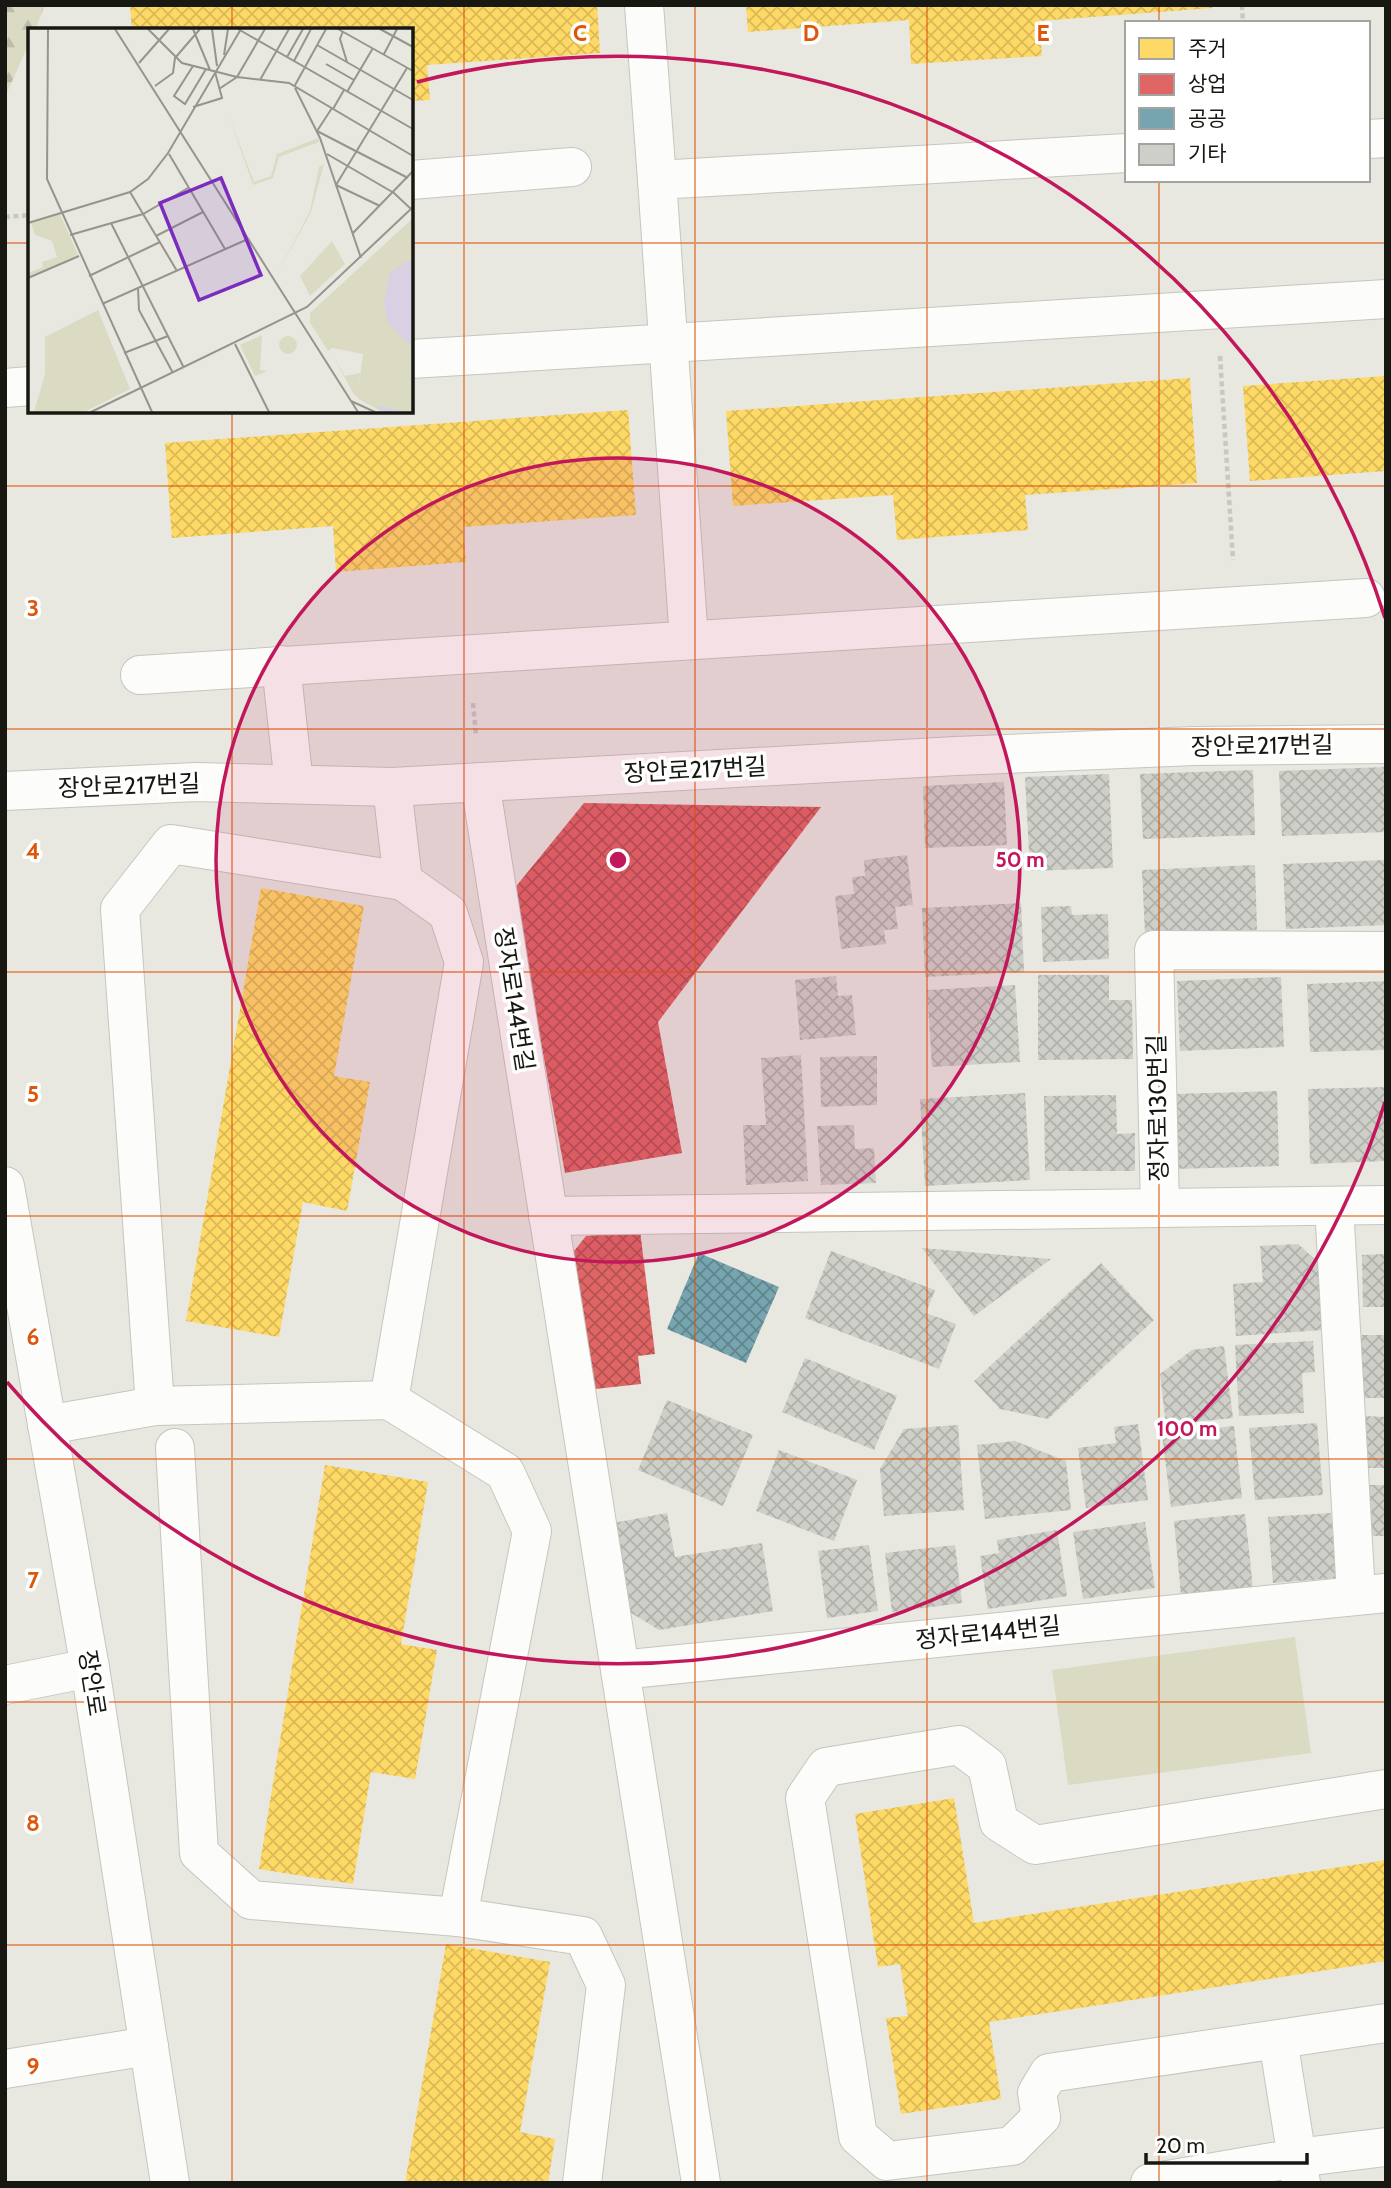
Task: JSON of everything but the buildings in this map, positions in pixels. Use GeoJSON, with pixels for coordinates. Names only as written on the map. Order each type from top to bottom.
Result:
{"type":"FeatureCollection","features":[{"type":"Feature","properties":{"kind":"street"},"geometry":{"type":"LineString","coordinates":[[644,5],[689,640]]}},
{"type":"Feature","properties":{"kind":"street"},"geometry":{"type":"LineString","coordinates":[[657,180],[1125,153]]}},
{"type":"Feature","properties":{"kind":"street"},"geometry":{"type":"LineString","coordinates":[[413,180],[572,167]]}},
{"type":"Feature","properties":{"kind":"street"},"geometry":{"type":"LineString","coordinates":[[413,359],[1386,299]]}},
{"type":"Feature","properties":{"kind":"street"},"geometry":{"type":"LineString","coordinates":[[5,388],[28,386]]}},
{"type":"Feature","properties":{"kind":"street"},"geometry":{"type":"LineString","coordinates":[[140,675],[1366,598]]}},
{"type":"Feature","properties":{"kind":"street"},"geometry":{"type":"LineString","coordinates":[[281,665],[294,784]]}},
{"type":"Feature","properties":{"kind":"street","name":"장안로217번길"},"geometry":{"type":"LineString","coordinates":[[5,792],[196,782],[392,787],[984,755],[1194,746],[1386,744]]}},
{"type":"Feature","properties":{"kind":"street","name":"정자로144번길"},"geometry":{"type":"LineString","coordinates":[[480,782],[701,2183]]}},
{"type":"Feature","properties":{"kind":"street"},"geometry":{"type":"LineString","coordinates":[[392,787],[403,881]]}},
{"type":"Feature","properties":{"kind":"street"},"geometry":{"type":"LineString","coordinates":[[155,1406],[120,909],[171,844],[403,881],[448,914],[464,962],[389,1400]]}},
{"type":"Feature","properties":{"kind":"street","name":"정자로130번길"},"geometry":{"type":"LineString","coordinates":[[1386,951],[1154,950],[1160,1208],[1386,1205]]}},
{"type":"Feature","properties":{"kind":"street","name":"장안로"},"geometry":{"type":"LineString","coordinates":[[5,1186],[90,1668],[170,2183]]}},
{"type":"Feature","properties":{"kind":"street"},"geometry":{"type":"LineString","coordinates":[[1334,1206],[1371,1594]]}},
{"type":"Feature","properties":{"kind":"street"},"geometry":{"type":"LineString","coordinates":[[548,1216],[1160,1208]]}},
{"type":"Feature","properties":{"kind":"street"},"geometry":{"type":"LineString","coordinates":[[47,1425],[155,1406],[389,1400],[505,1472],[532,1531],[458,1917]]}},
{"type":"Feature","properties":{"kind":"street"},"geometry":{"type":"LineString","coordinates":[[176,1448],[199,1853],[251,1900],[458,1917],[583,1936],[606,1985],[582,2183]]}},
{"type":"Feature","properties":{"kind":"street","name":"정자로144번길"},"geometry":{"type":"LineString","coordinates":[[620,1670],[1371,1594]]}},
{"type":"Feature","properties":{"kind":"street"},"geometry":{"type":"LineString","coordinates":[[5,1685],[90,1668]]}},
{"type":"Feature","properties":{"kind":"street"},"geometry":{"type":"LineString","coordinates":[[1386,1789],[1035,1845],[999,1822],[987,1766],[959,1745],[826,1767],[804,1798],[858,2136],[887,2161],[1012,2146],[1041,2117],[1037,2093],[1049,2073],[1386,2023]]}},
{"type":"Feature","properties":{"kind":"street"},"geometry":{"type":"LineString","coordinates":[[1279,2040],[1298,2170]]}},
{"type":"Feature","properties":{"kind":"street"},"geometry":{"type":"LineString","coordinates":[[5,2069],[149,2046]]}},
{"type":"Feature","properties":{"kind":"street"},"geometry":{"type":"LineString","coordinates":[[1150,2183],[1298,2170],[1386,2147]]}},
{"type":"Feature","properties":{"kind":"path"},"geometry":{"type":"LineString","coordinates":[[5,217],[28,215]]}},
{"type":"Feature","properties":{"kind":"path"},"geometry":{"type":"LineString","coordinates":[[1217,309],[1236,606]]}},
{"type":"Feature","properties":{"kind":"path"},"geometry":{"type":"LineString","coordinates":[[468,654],[480,782]]}},
{"type":"Feature","properties":{"kind":"green space"},"geometry":{"type":"Polygon","coordinates":[[[5,5],[45,5],[36,28],[28,28],[28,45],[5,97],[5,5]]]}},
{"type":"Feature","properties":{"kind":"green space"},"geometry":{"type":"Polygon","coordinates":[[[1295,1637],[1311,1753],[1068,1785],[1052,1670],[1295,1637]]]}}]}
